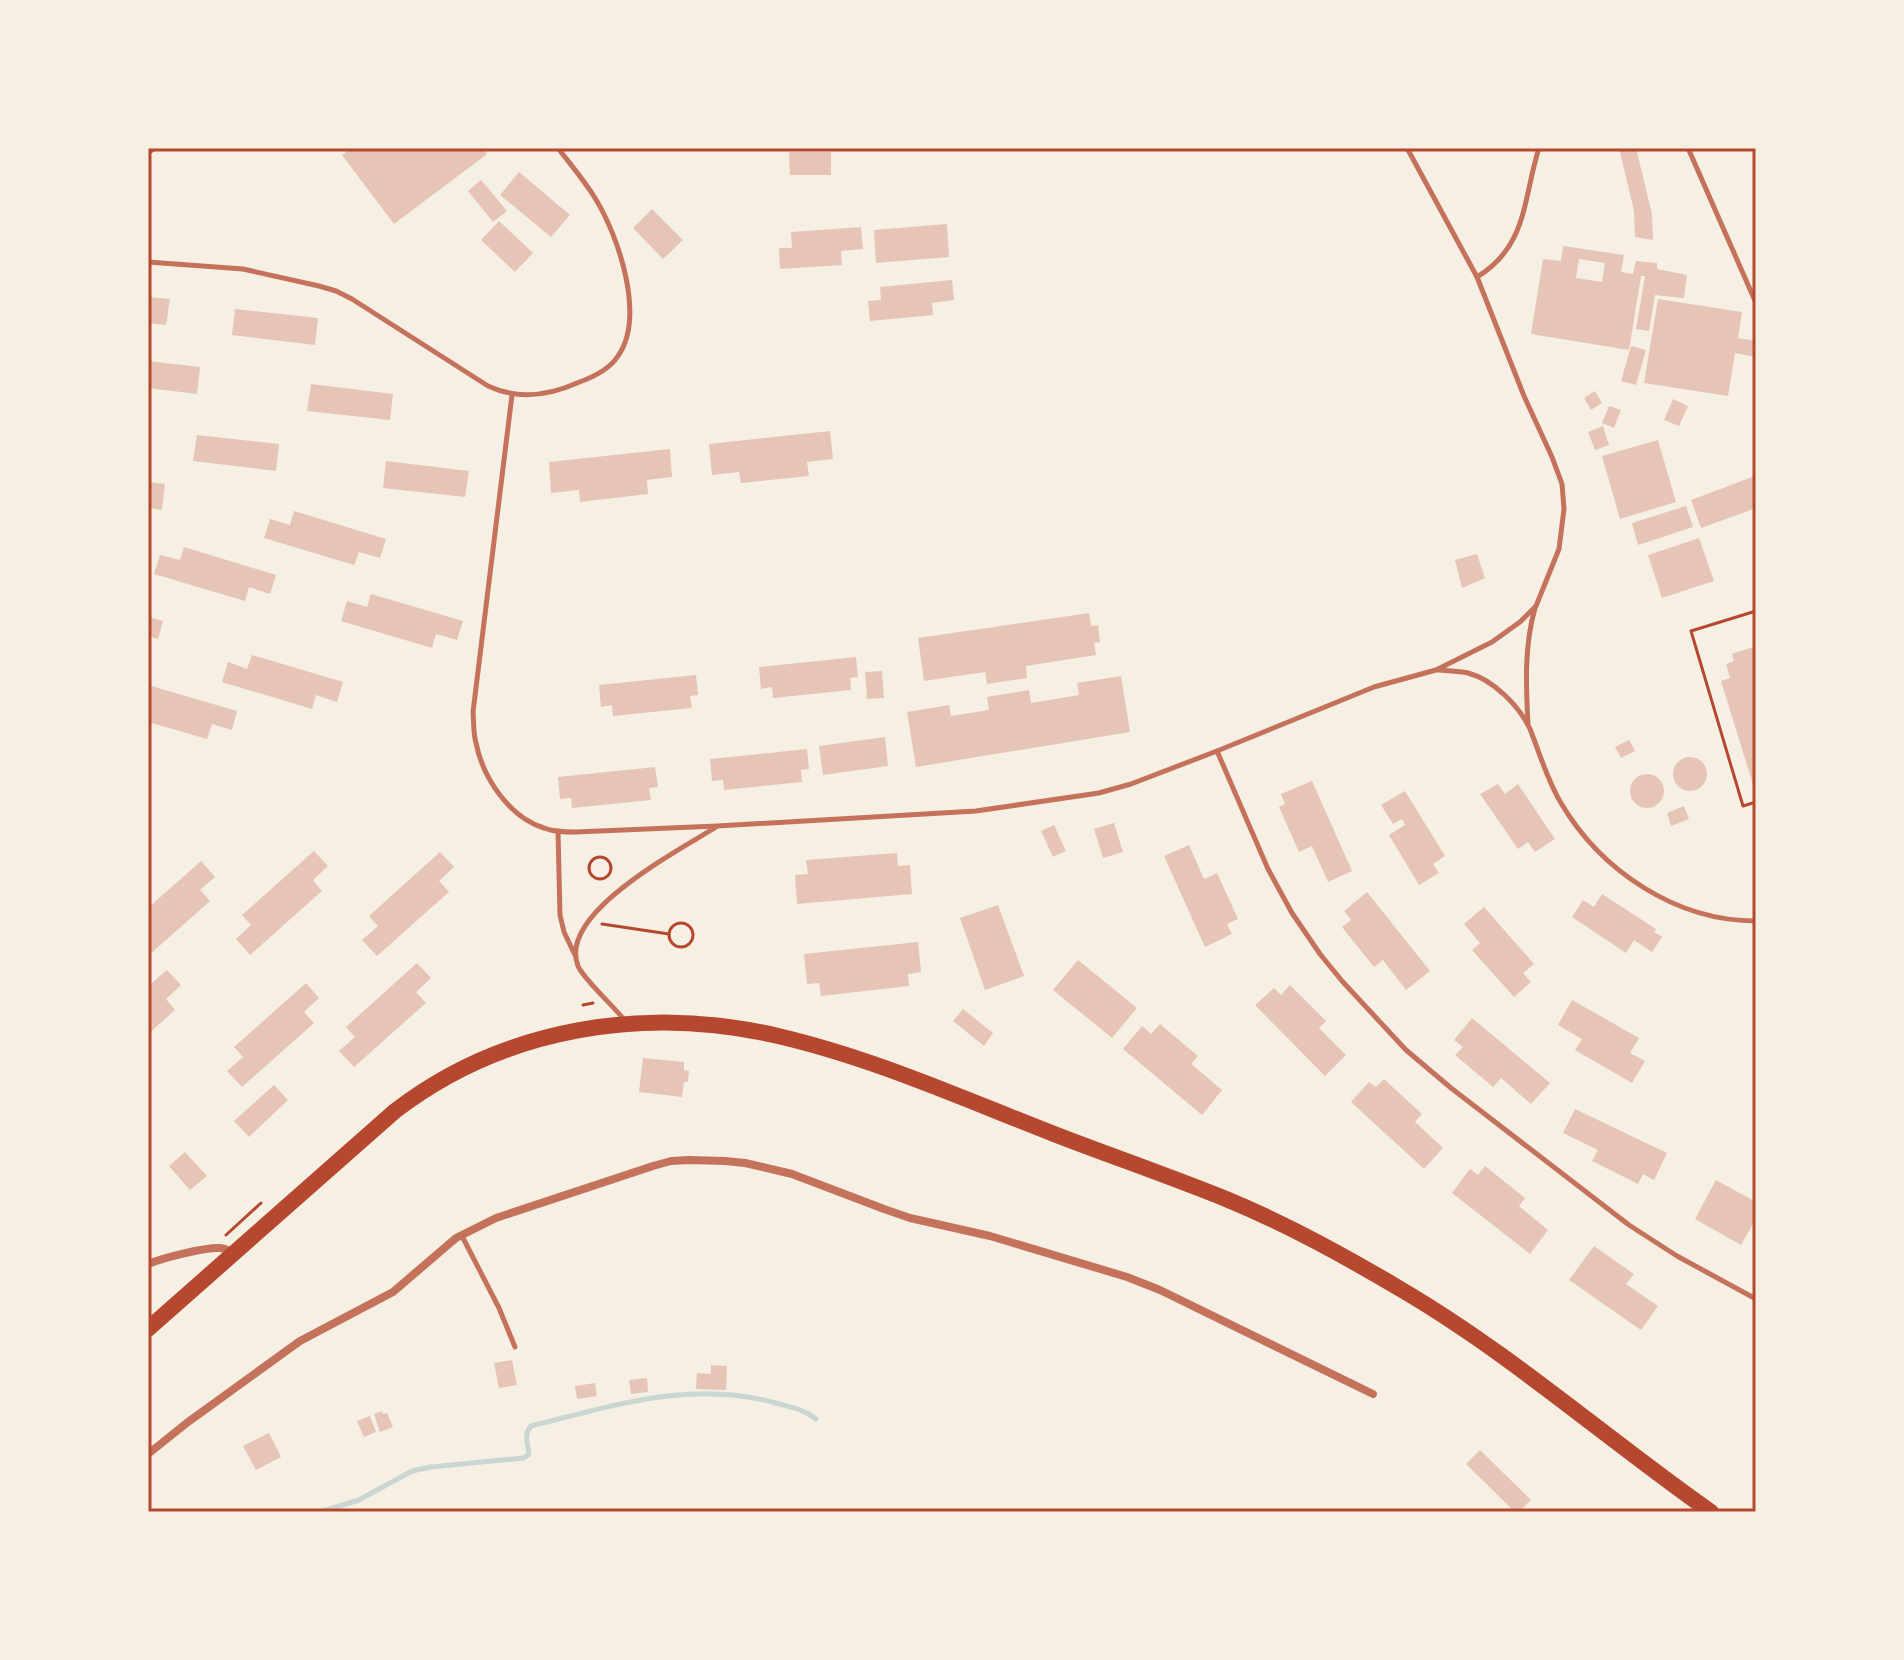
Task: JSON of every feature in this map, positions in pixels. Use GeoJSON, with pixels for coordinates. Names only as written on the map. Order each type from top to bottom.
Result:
{"type":"FeatureCollection","features":[{"type":"Feature","properties":{"kind":"highway"},"geometry":{"type":"LineString","coordinates":[[148,1329],[395,1111],[439,1080],[481,1059],[541,1038],[588,1028],[654,1022],[722,1026],[805,1043],[906,1077],[1229,1201],[1307,1237],[1435,1311],[1523,1371],[1711,1512]]}},
{"type":"Feature","properties":{"kind":"street"},"geometry":{"type":"LineString","coordinates":[[148,1454],[300,1341],[393,1292],[462,1235],[496,1218],[671,1161],[745,1163],[806,1178],[910,1218],[990,1236],[1144,1283],[1373,1394]]}},
{"type":"Feature","properties":{"kind":"street"},"geometry":{"type":"LineString","coordinates":[[148,1264],[211,1249],[220,1248],[234,1253]]}},
{"type":"Feature","properties":{"kind":"lane"},"geometry":{"type":"LineString","coordinates":[[148,262],[243,269],[336,291],[488,386],[512,395],[565,389],[596,374],[618,357],[630,319],[626,275],[610,229],[594,195],[558,148]]}},
{"type":"Feature","properties":{"kind":"lane"},"geometry":{"type":"LineString","coordinates":[[1407,148],[1477,277],[1529,409],[1552,457],[1564,495],[1561,538],[1530,625],[1526,655],[1528,726]]}},
{"type":"Feature","properties":{"kind":"lane"},"geometry":{"type":"LineString","coordinates":[[1477,277],[1501,258],[1518,230],[1539,148]]}},
{"type":"Feature","properties":{"kind":"lane"},"geometry":{"type":"LineString","coordinates":[[1688,148],[1756,303]]}},
{"type":"Feature","properties":{"kind":"lane"},"geometry":{"type":"LineString","coordinates":[[512,395],[473,712],[475,740],[478,754],[506,802],[532,823],[558,831],[717,826],[976,811],[1099,793],[1217,751],[1353,695],[1436,670],[1492,642],[1536,606]]}},
{"type":"Feature","properties":{"kind":"lane"},"geometry":{"type":"LineString","coordinates":[[1436,670],[1466,673],[1489,683],[1516,708],[1528,726],[1561,803],[1585,838],[1618,869],[1654,894],[1686,910],[1720,919],[1756,921]]}},
{"type":"Feature","properties":{"kind":"lane"},"geometry":{"type":"LineString","coordinates":[[1217,751],[1268,869],[1292,913],[1342,981],[1406,1050],[1629,1225],[1677,1256],[1756,1299]]}},
{"type":"Feature","properties":{"kind":"lane"},"geometry":{"type":"LineString","coordinates":[[576,957],[578,938],[599,908],[621,889],[717,826]]}},
{"type":"Feature","properties":{"kind":"lane"},"geometry":{"type":"LineString","coordinates":[[558,831],[560,915],[564,932],[579,969],[627,1024]]}},
{"type":"Feature","properties":{"kind":"lane"},"geometry":{"type":"LineString","coordinates":[[462,1235],[515,1347]]}},
{"type":"Feature","properties":{"kind":"path"},"geometry":{"type":"LineString","coordinates":[[148,154],[156,148]]}},
{"type":"Feature","properties":{"kind":"path"},"geometry":{"type":"LineString","coordinates":[[1756,611],[1691,631],[1743,806],[1756,802]]}},
{"type":"Feature","properties":{"kind":"path"},"geometry":{"type":"LineString","coordinates":[[603,857],[610,864],[610,873],[597,879],[590,873],[590,863],[603,857]]}},
{"type":"Feature","properties":{"kind":"path"},"geometry":{"type":"LineString","coordinates":[[588,922],[669,934]]}},
{"type":"Feature","properties":{"kind":"path"},"geometry":{"type":"LineString","coordinates":[[684,923],[693,935],[689,945],[678,947],[673,945],[669,934],[674,926],[684,923]]}},
{"type":"Feature","properties":{"kind":"building"},"geometry":{"type":"Polygon","coordinates":[[[352,148],[482,148],[487,154],[394,224],[342,155],[352,148]]]}},
{"type":"Feature","properties":{"kind":"building"},"geometry":{"type":"Polygon","coordinates":[[[1619,148],[1636,148],[1652,214],[1653,240],[1635,237],[1634,211],[1619,148]]]}},
{"type":"Feature","properties":{"kind":"building"},"geometry":{"type":"Polygon","coordinates":[[[789,152],[831,152],[831,175],[790,175],[789,152]]]}},
{"type":"Feature","properties":{"kind":"building"},"geometry":{"type":"Polygon","coordinates":[[[519,172],[570,215],[551,237],[500,195],[519,172]]]}},
{"type":"Feature","properties":{"kind":"building"},"geometry":{"type":"Polygon","coordinates":[[[481,180],[507,211],[493,222],[468,191],[481,180]]]}},
{"type":"Feature","properties":{"kind":"building"},"geometry":{"type":"Polygon","coordinates":[[[652,209],[683,240],[663,259],[633,228],[652,209]]]}},
{"type":"Feature","properties":{"kind":"building"},"geometry":{"type":"Polygon","coordinates":[[[499,221],[533,253],[515,272],[481,240],[499,221]]]}},
{"type":"Feature","properties":{"kind":"building"},"geometry":{"type":"Polygon","coordinates":[[[947,224],[949,257],[876,263],[874,230],[947,224]]]}},
{"type":"Feature","properties":{"kind":"building"},"geometry":{"type":"Polygon","coordinates":[[[861,227],[863,249],[841,251],[842,265],[780,269],[779,248],[792,248],[791,232],[861,227]]]}},
{"type":"Feature","properties":{"kind":"building"},"geometry":{"type":"Polygon","coordinates":[[[1563,246],[1624,255],[1621,272],[1633,274],[1636,261],[1657,263],[1657,269],[1687,275],[1684,298],[1655,295],[1649,331],[1636,329],[1645,276],[1641,276],[1629,350],[1531,334],[1543,259],[1561,261],[1563,246]],[[1579,259],[1576,278],[1602,282],[1605,263],[1579,259]]]}},
{"type":"Feature","properties":{"kind":"building"},"geometry":{"type":"Polygon","coordinates":[[[952,280],[954,300],[932,303],[933,315],[870,321],[868,301],[881,300],[880,287],[952,280]]]}},
{"type":"Feature","properties":{"kind":"building"},"geometry":{"type":"Polygon","coordinates":[[[148,297],[170,299],[166,325],[148,323],[148,297]]]}},
{"type":"Feature","properties":{"kind":"building"},"geometry":{"type":"Polygon","coordinates":[[[1658,299],[1742,312],[1738,338],[1756,341],[1756,357],[1735,353],[1728,396],[1644,383],[1658,299]]]}},
{"type":"Feature","properties":{"kind":"building"},"geometry":{"type":"Polygon","coordinates":[[[235,309],[318,318],[315,345],[232,335],[235,309]]]}},
{"type":"Feature","properties":{"kind":"building"},"geometry":{"type":"Polygon","coordinates":[[[1631,346],[1646,350],[1636,385],[1621,381],[1631,346]]]}},
{"type":"Feature","properties":{"kind":"building"},"geometry":{"type":"Polygon","coordinates":[[[148,361],[200,367],[197,394],[148,388],[148,361]]]}},
{"type":"Feature","properties":{"kind":"building"},"geometry":{"type":"Polygon","coordinates":[[[311,384],[393,394],[390,420],[307,411],[311,384]]]}},
{"type":"Feature","properties":{"kind":"building"},"geometry":{"type":"Polygon","coordinates":[[[1595,391],[1602,403],[1591,410],[1584,398],[1595,391]]]}},
{"type":"Feature","properties":{"kind":"building"},"geometry":{"type":"Polygon","coordinates":[[[1673,399],[1688,406],[1679,426],[1664,420],[1673,399]]]}},
{"type":"Feature","properties":{"kind":"building"},"geometry":{"type":"Polygon","coordinates":[[[1609,406],[1621,410],[1614,428],[1602,423],[1609,406]]]}},
{"type":"Feature","properties":{"kind":"building"},"geometry":{"type":"Polygon","coordinates":[[[1603,426],[1609,445],[1595,450],[1588,432],[1603,426]]]}},
{"type":"Feature","properties":{"kind":"building"},"geometry":{"type":"Polygon","coordinates":[[[830,431],[833,459],[807,462],[809,476],[741,483],[739,472],[712,475],[709,444],[830,431]]]}},
{"type":"Feature","properties":{"kind":"building"},"geometry":{"type":"Polygon","coordinates":[[[197,435],[279,444],[276,471],[193,461],[197,435]]]}},
{"type":"Feature","properties":{"kind":"building"},"geometry":{"type":"Polygon","coordinates":[[[1658,440],[1676,502],[1620,519],[1602,456],[1658,440]]]}},
{"type":"Feature","properties":{"kind":"building"},"geometry":{"type":"Polygon","coordinates":[[[670,449],[672,477],[647,480],[648,494],[580,502],[579,490],[551,493],[549,462],[670,449]]]}},
{"type":"Feature","properties":{"kind":"building"},"geometry":{"type":"Polygon","coordinates":[[[386,461],[469,471],[465,497],[383,488],[386,461]]]}},
{"type":"Feature","properties":{"kind":"building"},"geometry":{"type":"Polygon","coordinates":[[[1755,476],[1756,508],[1701,528],[1691,500],[1755,476]]]}},
{"type":"Feature","properties":{"kind":"building"},"geometry":{"type":"Polygon","coordinates":[[[148,482],[165,484],[162,510],[148,508],[148,482]]]}},
{"type":"Feature","properties":{"kind":"building"},"geometry":{"type":"Polygon","coordinates":[[[1686,506],[1693,527],[1638,545],[1632,523],[1686,506]]]}},
{"type":"Feature","properties":{"kind":"building"},"geometry":{"type":"Polygon","coordinates":[[[294,511],[386,539],[380,558],[359,552],[354,565],[264,538],[270,519],[290,525],[294,511]]]}},
{"type":"Feature","properties":{"kind":"building"},"geometry":{"type":"Polygon","coordinates":[[[1699,538],[1714,581],[1662,598],[1648,555],[1699,538]]]}},
{"type":"Feature","properties":{"kind":"building"},"geometry":{"type":"Polygon","coordinates":[[[184,547],[276,575],[270,594],[249,587],[245,601],[154,574],[160,555],[180,560],[184,547]]]}},
{"type":"Feature","properties":{"kind":"building"},"geometry":{"type":"Polygon","coordinates":[[[1477,554],[1485,578],[1462,588],[1455,560],[1477,554]]]}},
{"type":"Feature","properties":{"kind":"building"},"geometry":{"type":"Polygon","coordinates":[[[371,594],[463,621],[457,640],[436,634],[432,648],[341,621],[347,601],[367,607],[371,594]]]}},
{"type":"Feature","properties":{"kind":"building"},"geometry":{"type":"Polygon","coordinates":[[[1089,613],[1091,626],[1098,625],[1100,642],[1094,643],[1096,655],[1026,666],[1027,678],[987,684],[985,672],[924,681],[918,638],[1089,613]]]}},
{"type":"Feature","properties":{"kind":"building"},"geometry":{"type":"Polygon","coordinates":[[[148,617],[163,621],[158,639],[148,636],[148,617]]]}},
{"type":"Feature","properties":{"kind":"building"},"geometry":{"type":"Polygon","coordinates":[[[1756,646],[1755,791],[1721,681],[1730,678],[1726,664],[1734,661],[1732,654],[1756,646]]]}},
{"type":"Feature","properties":{"kind":"building"},"geometry":{"type":"Polygon","coordinates":[[[252,655],[343,682],[337,702],[316,695],[312,709],[222,682],[228,662],[247,669],[252,655]]]}},
{"type":"Feature","properties":{"kind":"building"},"geometry":{"type":"Polygon","coordinates":[[[856,657],[858,677],[850,678],[851,690],[773,698],[772,687],[761,689],[759,667],[856,657]]]}},
{"type":"Feature","properties":{"kind":"building"},"geometry":{"type":"Polygon","coordinates":[[[882,671],[884,698],[867,699],[865,672],[882,671]]]}},
{"type":"Feature","properties":{"kind":"building"},"geometry":{"type":"Polygon","coordinates":[[[696,675],[698,695],[690,696],[692,708],[613,716],[612,705],[601,707],[599,685],[696,675]]]}},
{"type":"Feature","properties":{"kind":"building"},"geometry":{"type":"Polygon","coordinates":[[[1121,676],[1130,732],[916,767],[907,712],[949,705],[951,716],[989,710],[987,697],[1029,690],[1031,703],[1079,695],[1077,683],[1121,676]]]}},
{"type":"Feature","properties":{"kind":"building"},"geometry":{"type":"Polygon","coordinates":[[[148,685],[237,711],[232,730],[212,724],[207,739],[148,722],[148,685]]]}},
{"type":"Feature","properties":{"kind":"building"},"geometry":{"type":"Polygon","coordinates":[[[885,737],[888,766],[823,775],[819,746],[885,737]]]}},
{"type":"Feature","properties":{"kind":"building"},"geometry":{"type":"Polygon","coordinates":[[[1629,740],[1635,751],[1621,758],[1615,747],[1629,740]]]}},
{"type":"Feature","properties":{"kind":"building"},"geometry":{"type":"Polygon","coordinates":[[[807,749],[809,769],[801,770],[802,782],[724,790],[723,780],[712,781],[710,759],[807,749]]]}},
{"type":"Feature","properties":{"kind":"building"},"geometry":{"type":"Polygon","coordinates":[[[1690,757],[1702,762],[1707,774],[1702,786],[1690,791],[1678,786],[1673,774],[1678,762],[1690,757]]]}},
{"type":"Feature","properties":{"kind":"building"},"geometry":{"type":"Polygon","coordinates":[[[655,767],[658,787],[649,788],[651,800],[572,808],[571,798],[560,799],[558,777],[655,767]]]}},
{"type":"Feature","properties":{"kind":"building"},"geometry":{"type":"Polygon","coordinates":[[[1647,774],[1659,779],[1664,791],[1659,803],[1647,808],[1635,803],[1630,791],[1635,779],[1647,774]]]}},
{"type":"Feature","properties":{"kind":"building"},"geometry":{"type":"Polygon","coordinates":[[[1312,781],[1352,871],[1328,882],[1312,846],[1299,852],[1279,807],[1285,804],[1281,794],[1312,781]]]}},
{"type":"Feature","properties":{"kind":"building"},"geometry":{"type":"Polygon","coordinates":[[[1498,784],[1505,794],[1518,784],[1555,839],[1535,852],[1528,842],[1518,849],[1480,794],[1498,784]]]}},
{"type":"Feature","properties":{"kind":"building"},"geometry":{"type":"Polygon","coordinates":[[[1405,791],[1445,856],[1433,864],[1439,873],[1419,885],[1389,835],[1405,825],[1402,819],[1393,824],[1381,805],[1405,791]]]}},
{"type":"Feature","properties":{"kind":"building"},"geometry":{"type":"Polygon","coordinates":[[[1684,806],[1689,819],[1671,826],[1667,813],[1684,806]]]}},
{"type":"Feature","properties":{"kind":"building"},"geometry":{"type":"Polygon","coordinates":[[[1114,823],[1123,852],[1103,858],[1094,829],[1114,823]]]}},
{"type":"Feature","properties":{"kind":"building"},"geometry":{"type":"Polygon","coordinates":[[[1054,825],[1066,851],[1053,857],[1041,831],[1054,825]]]}},
{"type":"Feature","properties":{"kind":"building"},"geometry":{"type":"Polygon","coordinates":[[[1189,845],[1204,879],[1217,873],[1238,919],[1227,924],[1232,934],[1205,947],[1164,856],[1189,845]]]}},
{"type":"Feature","properties":{"kind":"building"},"geometry":{"type":"Polygon","coordinates":[[[314,851],[328,866],[313,880],[322,891],[250,955],[236,939],[251,925],[242,915],[314,851]]]}},
{"type":"Feature","properties":{"kind":"building"},"geometry":{"type":"Polygon","coordinates":[[[440,852],[454,867],[439,881],[449,892],[377,956],[362,940],[378,926],[369,916],[440,852]]]}},
{"type":"Feature","properties":{"kind":"building"},"geometry":{"type":"Polygon","coordinates":[[[897,853],[898,866],[910,865],[912,894],[797,904],[795,875],[808,874],[806,860],[897,853]]]}},
{"type":"Feature","properties":{"kind":"building"},"geometry":{"type":"Polygon","coordinates":[[[201,861],[215,877],[200,890],[210,901],[148,956],[148,908],[201,861]]]}},
{"type":"Feature","properties":{"kind":"building"},"geometry":{"type":"Polygon","coordinates":[[[1367,892],[1430,971],[1406,990],[1383,960],[1374,967],[1342,927],[1351,920],[1344,911],[1367,892]]]}},
{"type":"Feature","properties":{"kind":"building"},"geometry":{"type":"Polygon","coordinates":[[[1602,894],[1656,929],[1654,932],[1662,937],[1652,952],[1634,940],[1626,953],[1572,917],[1583,900],[1594,907],[1602,894]]]}},
{"type":"Feature","properties":{"kind":"building"},"geometry":{"type":"Polygon","coordinates":[[[998,905],[1024,976],[985,990],[960,918],[998,905]]]}},
{"type":"Feature","properties":{"kind":"building"},"geometry":{"type":"Polygon","coordinates":[[[1484,907],[1534,964],[1523,973],[1531,982],[1514,997],[1472,950],[1480,943],[1464,924],[1484,907]]]}},
{"type":"Feature","properties":{"kind":"building"},"geometry":{"type":"Polygon","coordinates":[[[918,942],[921,972],[908,974],[909,986],[821,996],[819,983],[807,984],[804,954],[918,942]]]}},
{"type":"Feature","properties":{"kind":"building"},"geometry":{"type":"Polygon","coordinates":[[[1078,960],[1137,1008],[1112,1038],[1053,990],[1078,960]]]}},
{"type":"Feature","properties":{"kind":"building"},"geometry":{"type":"Polygon","coordinates":[[[417,963],[431,978],[416,992],[426,1003],[354,1067],[339,1051],[355,1037],[346,1027],[417,963]]]}},
{"type":"Feature","properties":{"kind":"building"},"geometry":{"type":"Polygon","coordinates":[[[167,970],[181,985],[166,999],[175,1010],[148,1034],[148,986],[167,970]]]}},
{"type":"Feature","properties":{"kind":"building"},"geometry":{"type":"Polygon","coordinates":[[[306,983],[319,998],[304,1012],[314,1023],[242,1087],[227,1071],[243,1057],[234,1047],[306,983]]]}},
{"type":"Feature","properties":{"kind":"building"},"geometry":{"type":"Polygon","coordinates":[[[1290,985],[1326,1021],[1319,1028],[1346,1055],[1325,1076],[1255,1005],[1274,988],[1281,995],[1290,985]]]}},
{"type":"Feature","properties":{"kind":"building"},"geometry":{"type":"Polygon","coordinates":[[[1572,1000],[1639,1038],[1630,1053],[1645,1061],[1632,1083],[1575,1050],[1582,1039],[1558,1025],[1572,1000]]]}},
{"type":"Feature","properties":{"kind":"building"},"geometry":{"type":"Polygon","coordinates":[[[963,1009],[993,1033],[984,1046],[953,1021],[963,1009]]]}},
{"type":"Feature","properties":{"kind":"building"},"geometry":{"type":"Polygon","coordinates":[[[1472,1018],[1550,1083],[1531,1104],[1501,1078],[1493,1087],[1455,1055],[1463,1047],[1454,1040],[1472,1018]]]}},
{"type":"Feature","properties":{"kind":"building"},"geometry":{"type":"Polygon","coordinates":[[[1160,1024],[1198,1056],[1191,1064],[1222,1090],[1202,1115],[1123,1049],[1142,1026],[1151,1034],[1160,1024]]]}},
{"type":"Feature","properties":{"kind":"building"},"geometry":{"type":"Polygon","coordinates":[[[643,1058],[684,1062],[684,1070],[689,1071],[682,1097],[639,1092],[643,1058]]]}},
{"type":"Feature","properties":{"kind":"building"},"geometry":{"type":"Polygon","coordinates":[[[1384,1079],[1422,1114],[1415,1122],[1443,1148],[1424,1169],[1351,1102],[1369,1082],[1376,1087],[1384,1079]]]}},
{"type":"Feature","properties":{"kind":"building"},"geometry":{"type":"Polygon","coordinates":[[[274,1085],[288,1100],[249,1137],[234,1121],[274,1085]]]}},
{"type":"Feature","properties":{"kind":"building"},"geometry":{"type":"Polygon","coordinates":[[[1575,1109],[1667,1153],[1654,1180],[1643,1174],[1638,1184],[1592,1161],[1598,1150],[1563,1133],[1575,1109]]]}},
{"type":"Feature","properties":{"kind":"building"},"geometry":{"type":"Polygon","coordinates":[[[185,1152],[207,1176],[190,1190],[169,1166],[185,1152]]]}},
{"type":"Feature","properties":{"kind":"building"},"geometry":{"type":"Polygon","coordinates":[[[1485,1166],[1525,1198],[1519,1206],[1548,1230],[1530,1254],[1452,1193],[1470,1169],[1478,1175],[1485,1166]]]}},
{"type":"Feature","properties":{"kind":"building"},"geometry":{"type":"Polygon","coordinates":[[[1716,1180],[1756,1202],[1756,1218],[1741,1245],[1695,1219],[1716,1180]]]}},
{"type":"Feature","properties":{"kind":"building"},"geometry":{"type":"Polygon","coordinates":[[[1594,1246],[1634,1274],[1626,1284],[1658,1306],[1641,1330],[1569,1280],[1594,1246]]]}},
{"type":"Feature","properties":{"kind":"building"},"geometry":{"type":"Polygon","coordinates":[[[512,1360],[517,1385],[499,1388],[494,1363],[512,1360]]]}},
{"type":"Feature","properties":{"kind":"building"},"geometry":{"type":"Polygon","coordinates":[[[711,1365],[727,1366],[726,1390],[696,1389],[697,1373],[711,1374],[711,1365]]]}},
{"type":"Feature","properties":{"kind":"building"},"geometry":{"type":"Polygon","coordinates":[[[647,1378],[648,1392],[631,1394],[629,1380],[647,1378]]]}},
{"type":"Feature","properties":{"kind":"building"},"geometry":{"type":"Polygon","coordinates":[[[595,1383],[597,1396],[577,1399],[575,1386],[595,1383]]]}},
{"type":"Feature","properties":{"kind":"building"},"geometry":{"type":"Polygon","coordinates":[[[382,1411],[383,1414],[387,1413],[393,1427],[380,1432],[374,1414],[382,1411]]]}},
{"type":"Feature","properties":{"kind":"building"},"geometry":{"type":"Polygon","coordinates":[[[370,1416],[376,1432],[364,1437],[357,1421],[370,1416]]]}},
{"type":"Feature","properties":{"kind":"building"},"geometry":{"type":"Polygon","coordinates":[[[269,1433],[281,1457],[256,1470],[243,1446],[269,1433]]]}},
{"type":"Feature","properties":{"kind":"building"},"geometry":{"type":"Polygon","coordinates":[[[1480,1450],[1531,1500],[1519,1512],[1515,1512],[1466,1464],[1480,1450]]]}},
{"type":"Feature","properties":{"kind":"waterway"},"geometry":{"type":"LineString","coordinates":[[320,1512],[359,1500],[412,1471],[524,1458],[529,1454],[527,1436],[531,1426],[652,1398],[683,1394],[744,1396],[802,1411],[816,1419]]}}]}
